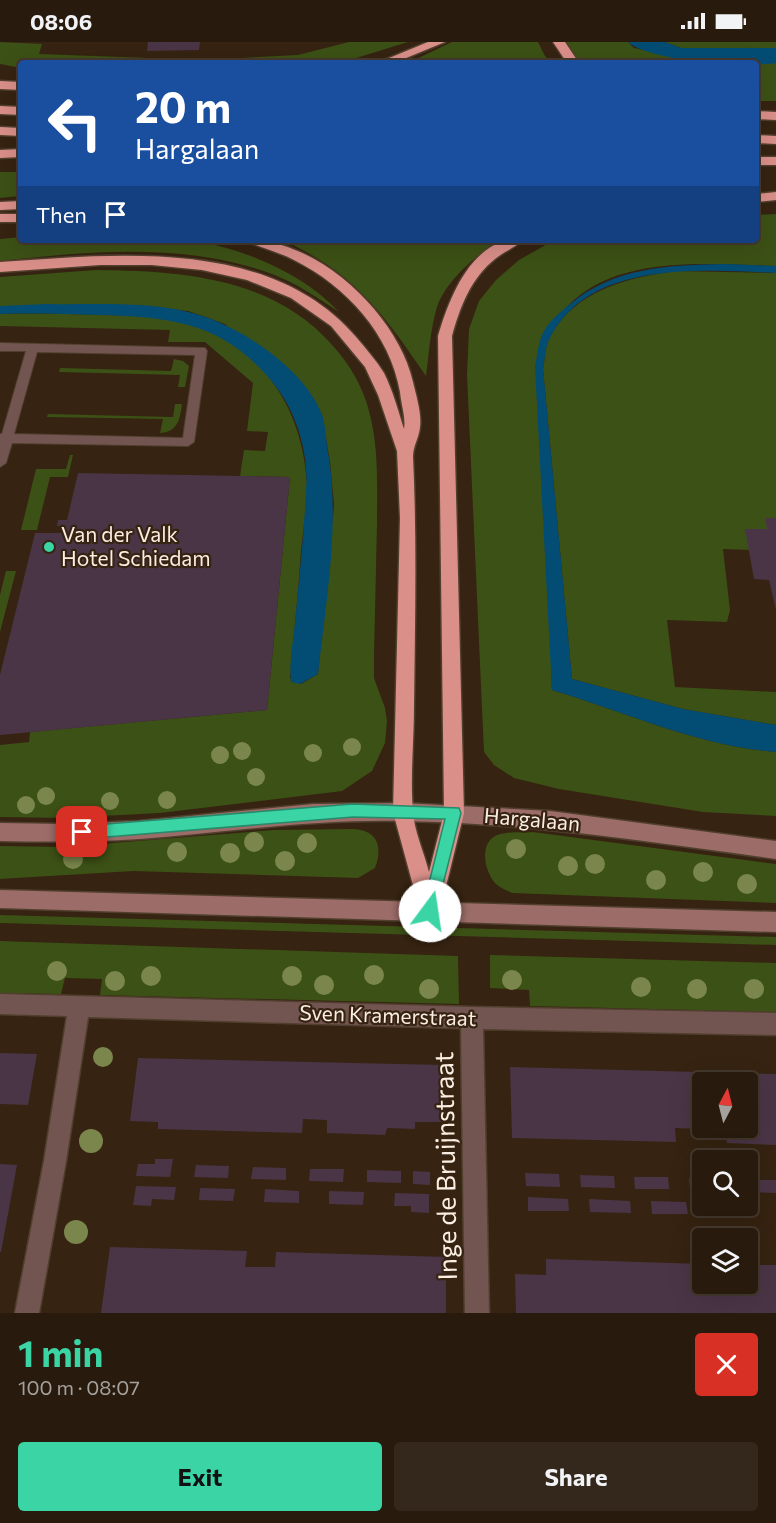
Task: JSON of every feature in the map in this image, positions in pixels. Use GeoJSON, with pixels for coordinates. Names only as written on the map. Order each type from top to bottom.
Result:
{"type":"FeatureCollection","features":[{"type":"Feature","properties":{"kind":"highway"},"geometry":{"type":"LineString","coordinates":[[391,60],[439,42]]}},
{"type":"Feature","properties":{"kind":"highway"},"geometry":{"type":"LineString","coordinates":[[559,42],[571,60]]}},
{"type":"Feature","properties":{"kind":"highway"},"geometry":{"type":"LineString","coordinates":[[0,85],[18,86]]}},
{"type":"Feature","properties":{"kind":"highway"},"geometry":{"type":"LineString","coordinates":[[0,110],[18,111]]}},
{"type":"Feature","properties":{"kind":"highway"},"geometry":{"type":"LineString","coordinates":[[759,115],[776,116]]}},
{"type":"Feature","properties":{"kind":"highway"},"geometry":{"type":"LineString","coordinates":[[0,131],[18,132]]}},
{"type":"Feature","properties":{"kind":"highway"},"geometry":{"type":"LineString","coordinates":[[759,140],[776,140]]}},
{"type":"Feature","properties":{"kind":"highway"},"geometry":{"type":"LineString","coordinates":[[0,154],[18,153]]}},
{"type":"Feature","properties":{"kind":"highway"},"geometry":{"type":"LineString","coordinates":[[759,161],[776,161]]}},
{"type":"Feature","properties":{"kind":"highway"},"geometry":{"type":"LineString","coordinates":[[759,197],[776,196]]}},
{"type":"Feature","properties":{"kind":"highway"},"geometry":{"type":"LineString","coordinates":[[0,206],[18,205]]}},
{"type":"Feature","properties":{"kind":"highway"},"geometry":{"type":"LineString","coordinates":[[0,218],[18,218]]}},
{"type":"Feature","properties":{"kind":"highway"},"geometry":{"type":"LineString","coordinates":[[264,243],[300,257],[323,270],[361,302],[383,330],[397,356],[410,402],[413,426],[405,451],[408,518],[403,812],[430,911]]}},
{"type":"Feature","properties":{"kind":"highway"},"geometry":{"type":"LineString","coordinates":[[430,911],[454,813],[445,336],[452,308],[464,284],[482,262],[510,243]]}},
{"type":"Feature","properties":{"kind":"highway"},"geometry":{"type":"LineString","coordinates":[[0,267],[95,261],[162,260],[200,263],[251,276],[290,292],[313,305],[353,339],[382,382],[394,427],[405,451]]}},
{"type":"Feature","properties":{"kind":"main road","name":"Hargalaan"},"geometry":{"type":"LineString","coordinates":[[0,832],[62,833],[128,830],[313,813],[454,813],[620,828],[776,850]]}},
{"type":"Feature","properties":{"kind":"main road"},"geometry":{"type":"LineString","coordinates":[[0,899],[776,922]]}},
{"type":"Feature","properties":{"kind":"street","name":"Sven Kramerstraat"},"geometry":{"type":"LineString","coordinates":[[0,1004],[472,1018],[776,1024]]}},
{"type":"Feature","properties":{"kind":"street"},"geometry":{"type":"LineString","coordinates":[[27,1313],[55,1161],[79,1006]]}},
{"type":"Feature","properties":{"kind":"street","name":"Inge de Bruijnstraat"},"geometry":{"type":"LineString","coordinates":[[472,1018],[477,1313]]}},
{"type":"Feature","properties":{"kind":"lane"},"geometry":{"type":"LineString","coordinates":[[0,346],[201,351],[188,442],[4,438]]}},
{"type":"Feature","properties":{"kind":"lane"},"geometry":{"type":"LineString","coordinates":[[0,464],[4,438],[33,347]]}},
{"type":"Feature","properties":{"kind":"green space"},"geometry":{"type":"Polygon","coordinates":[[[0,42],[42,44],[39,54],[204,60],[18,60],[18,67],[0,64],[0,42]]]}},
{"type":"Feature","properties":{"kind":"green space"},"geometry":{"type":"Polygon","coordinates":[[[349,42],[408,42],[350,60],[204,60],[298,55],[349,42]]]}},
{"type":"Feature","properties":{"kind":"green space"},"geometry":{"type":"Polygon","coordinates":[[[452,42],[538,42],[549,60],[414,60],[452,42]]]}},
{"type":"Feature","properties":{"kind":"green space"},"geometry":{"type":"Polygon","coordinates":[[[566,42],[628,42],[634,48],[700,60],[579,60],[572,54],[566,42]]]}},
{"type":"Feature","properties":{"kind":"green space"},"geometry":{"type":"Polygon","coordinates":[[[665,42],[776,42],[776,48],[681,48],[665,42]]]}},
{"type":"Feature","properties":{"kind":"green space"},"geometry":{"type":"Polygon","coordinates":[[[759,63],[776,63],[776,101],[759,101],[759,63]]]}},
{"type":"Feature","properties":{"kind":"green space"},"geometry":{"type":"Polygon","coordinates":[[[0,172],[18,172],[18,196],[0,198],[0,172]]]}},
{"type":"Feature","properties":{"kind":"green space"},"geometry":{"type":"Polygon","coordinates":[[[776,214],[776,266],[671,265],[619,275],[595,285],[575,299],[541,337],[552,690],[690,736],[747,749],[776,752],[776,816],[703,812],[559,789],[514,778],[494,765],[484,752],[467,375],[469,329],[479,301],[496,280],[519,260],[549,243],[759,243],[759,215],[776,214]]]}},
{"type":"Feature","properties":{"kind":"green space"},"geometry":{"type":"Polygon","coordinates":[[[18,237],[18,243],[211,244],[251,256],[290,274],[308,285],[339,312],[307,291],[281,278],[239,264],[171,253],[137,252],[68,254],[0,261],[0,239],[18,237]]]}},
{"type":"Feature","properties":{"kind":"green space"},"geometry":{"type":"Polygon","coordinates":[[[288,243],[496,243],[481,253],[445,290],[432,327],[426,376],[381,314],[365,296],[348,280],[307,252],[288,243]]]}},
{"type":"Feature","properties":{"kind":"green space"},"geometry":{"type":"Polygon","coordinates":[[[96,270],[193,276],[255,292],[284,306],[310,324],[340,354],[360,385],[369,411],[376,453],[374,678],[385,708],[387,721],[385,743],[372,771],[342,791],[160,813],[62,818],[0,817],[0,745],[29,742],[30,732],[267,710],[290,477],[240,476],[244,450],[265,451],[268,432],[247,431],[253,383],[205,342],[168,342],[170,330],[0,326],[0,314],[126,316],[181,321],[217,335],[240,349],[259,366],[276,386],[298,433],[307,487],[290,678],[301,684],[318,674],[334,505],[322,414],[225,324],[203,316],[188,311],[149,307],[0,306],[0,277],[96,270]]]}},
{"type":"Feature","properties":{"kind":"green space"},"geometry":{"type":"Polygon","coordinates":[[[676,271],[776,273],[776,551],[723,549],[730,610],[727,622],[667,620],[675,687],[776,692],[776,725],[683,709],[572,679],[543,369],[547,344],[560,321],[588,297],[621,282],[676,271]]]}},
{"type":"Feature","properties":{"kind":"green space"},"geometry":{"type":"Polygon","coordinates":[[[174,359],[183,361],[189,366],[185,387],[178,387],[180,375],[59,372],[60,368],[171,371],[174,359]]]}},
{"type":"Feature","properties":{"kind":"green space"},"geometry":{"type":"Polygon","coordinates":[[[175,404],[182,404],[177,424],[171,430],[160,433],[163,419],[47,417],[48,414],[173,417],[175,404]]]}},
{"type":"Feature","properties":{"kind":"green space"},"geometry":{"type":"Polygon","coordinates":[[[70,455],[73,455],[68,477],[50,477],[37,530],[21,530],[36,469],[66,469],[70,455]]]}},
{"type":"Feature","properties":{"kind":"green space"},"geometry":{"type":"Polygon","coordinates":[[[6,571],[16,571],[0,632],[0,595],[6,571]]]}},
{"type":"Feature","properties":{"kind":"green space"},"geometry":{"type":"Polygon","coordinates":[[[353,829],[373,836],[378,847],[375,868],[358,878],[133,871],[0,879],[0,846],[63,847],[274,830],[353,829]]]}},
{"type":"Feature","properties":{"kind":"green space"},"geometry":{"type":"Polygon","coordinates":[[[533,832],[776,864],[776,903],[512,893],[492,879],[487,868],[486,849],[491,839],[500,834],[533,832]]]}},
{"type":"Feature","properties":{"kind":"green space"},"geometry":{"type":"Polygon","coordinates":[[[0,915],[776,937],[776,945],[0,923],[0,915]]]}},
{"type":"Feature","properties":{"kind":"green space"},"geometry":{"type":"Polygon","coordinates":[[[0,941],[458,956],[459,1004],[100,995],[102,979],[65,978],[61,994],[0,993],[0,941]]]}},
{"type":"Feature","properties":{"kind":"green space"},"geometry":{"type":"Polygon","coordinates":[[[490,955],[776,963],[776,1012],[530,1006],[529,990],[490,988],[490,955]]]}},
{"type":"Feature","properties":{"kind":"water"},"geometry":{"type":"Polygon","coordinates":[[[628,42],[665,42],[681,48],[776,48],[776,63],[759,64],[759,60],[688,60],[639,49],[628,42]]]}},
{"type":"Feature","properties":{"kind":"water"},"geometry":{"type":"Polygon","coordinates":[[[725,264],[776,266],[776,273],[683,271],[620,282],[592,294],[568,312],[548,341],[543,369],[572,679],[683,709],[776,725],[776,752],[747,749],[690,736],[552,690],[535,367],[544,330],[565,308],[586,292],[623,276],[663,267],[725,264]]]}},
{"type":"Feature","properties":{"kind":"water"},"geometry":{"type":"Polygon","coordinates":[[[47,304],[154,306],[207,317],[247,337],[285,364],[313,397],[325,426],[333,503],[331,560],[318,674],[300,684],[291,682],[291,660],[303,540],[306,464],[296,424],[277,388],[239,350],[220,337],[199,328],[153,318],[127,316],[0,314],[0,306],[47,304]]]}},
{"type":"Feature","properties":{"kind":"building"},"geometry":{"type":"Polygon","coordinates":[[[148,42],[200,42],[199,50],[147,51],[148,42]]]}},
{"type":"Feature","properties":{"kind":"building"},"geometry":{"type":"Polygon","coordinates":[[[78,473],[290,477],[267,710],[0,735],[0,675],[35,533],[64,533],[65,526],[57,526],[58,520],[67,520],[78,473]]]}},
{"type":"Feature","properties":{"kind":"building"},"geometry":{"type":"Polygon","coordinates":[[[765,518],[776,518],[776,610],[769,580],[754,579],[745,529],[767,529],[765,518]]]}},
{"type":"Feature","properties":{"kind":"building"},"geometry":{"type":"Polygon","coordinates":[[[0,1053],[37,1054],[28,1105],[0,1104],[0,1053]]]}},
{"type":"Feature","properties":{"kind":"building"},"geometry":{"type":"Polygon","coordinates":[[[138,1058],[444,1065],[444,1122],[415,1122],[415,1129],[387,1128],[385,1135],[327,1133],[327,1120],[303,1119],[302,1133],[158,1129],[158,1122],[130,1121],[138,1058]]]}},
{"type":"Feature","properties":{"kind":"building"},"geometry":{"type":"Polygon","coordinates":[[[510,1067],[700,1072],[692,1072],[692,1129],[675,1128],[676,1142],[512,1138],[510,1067]]]}},
{"type":"Feature","properties":{"kind":"building"},"geometry":{"type":"Polygon","coordinates":[[[758,1074],[776,1074],[776,1145],[727,1143],[726,1138],[758,1138],[758,1074]]]}},
{"type":"Feature","properties":{"kind":"building"},"geometry":{"type":"Polygon","coordinates":[[[155,1159],[173,1159],[170,1177],[136,1176],[138,1164],[155,1164],[155,1159]]]}},
{"type":"Feature","properties":{"kind":"building"},"geometry":{"type":"Polygon","coordinates":[[[0,1164],[17,1165],[1,1252],[0,1252],[0,1164]]]}},
{"type":"Feature","properties":{"kind":"building"},"geometry":{"type":"Polygon","coordinates":[[[196,1165],[229,1166],[228,1178],[194,1177],[196,1165]]]}},
{"type":"Feature","properties":{"kind":"building"},"geometry":{"type":"Polygon","coordinates":[[[253,1167],[286,1168],[286,1180],[251,1179],[253,1167]]]}},
{"type":"Feature","properties":{"kind":"building"},"geometry":{"type":"Polygon","coordinates":[[[310,1169],[344,1169],[343,1182],[309,1181],[310,1169]]]}},
{"type":"Feature","properties":{"kind":"building"},"geometry":{"type":"Polygon","coordinates":[[[367,1170],[401,1171],[401,1183],[367,1182],[367,1170]]]}},
{"type":"Feature","properties":{"kind":"building"},"geometry":{"type":"Polygon","coordinates":[[[413,1171],[430,1172],[430,1185],[413,1184],[413,1171]]]}},
{"type":"Feature","properties":{"kind":"building"},"geometry":{"type":"Polygon","coordinates":[[[525,1173],[559,1174],[560,1187],[526,1186],[525,1173]]]}},
{"type":"Feature","properties":{"kind":"building"},"geometry":{"type":"Polygon","coordinates":[[[580,1175],[614,1176],[615,1188],[581,1187],[580,1175]]]}},
{"type":"Feature","properties":{"kind":"building"},"geometry":{"type":"Polygon","coordinates":[[[634,1177],[668,1177],[669,1189],[635,1189],[634,1177]]]}},
{"type":"Feature","properties":{"kind":"building"},"geometry":{"type":"Polygon","coordinates":[[[689,1178],[692,1178],[692,1190],[690,1190],[689,1178]]]}},
{"type":"Feature","properties":{"kind":"building"},"geometry":{"type":"Polygon","coordinates":[[[758,1180],[776,1180],[776,1193],[758,1192],[758,1180]]]}},
{"type":"Feature","properties":{"kind":"building"},"geometry":{"type":"Polygon","coordinates":[[[136,1186],[176,1187],[174,1200],[152,1199],[151,1206],[133,1205],[136,1186]]]}},
{"type":"Feature","properties":{"kind":"building"},"geometry":{"type":"Polygon","coordinates":[[[200,1188],[235,1189],[233,1201],[199,1200],[200,1188]]]}},
{"type":"Feature","properties":{"kind":"building"},"geometry":{"type":"Polygon","coordinates":[[[265,1189],[299,1191],[299,1203],[264,1202],[265,1189]]]}},
{"type":"Feature","properties":{"kind":"building"},"geometry":{"type":"Polygon","coordinates":[[[329,1191],[364,1192],[363,1205],[329,1204],[329,1191]]]}},
{"type":"Feature","properties":{"kind":"building"},"geometry":{"type":"Polygon","coordinates":[[[395,1193],[429,1194],[429,1213],[411,1212],[411,1206],[394,1206],[395,1193]]]}},
{"type":"Feature","properties":{"kind":"building"},"geometry":{"type":"Polygon","coordinates":[[[528,1197],[568,1199],[569,1211],[528,1211],[528,1197]]]}},
{"type":"Feature","properties":{"kind":"building"},"geometry":{"type":"Polygon","coordinates":[[[589,1199],[630,1201],[631,1213],[590,1212],[589,1199]]]}},
{"type":"Feature","properties":{"kind":"building"},"geometry":{"type":"Polygon","coordinates":[[[651,1201],[686,1202],[688,1214],[652,1214],[651,1201]]]}},
{"type":"Feature","properties":{"kind":"building"},"geometry":{"type":"Polygon","coordinates":[[[110,1247],[247,1251],[245,1267],[275,1267],[276,1252],[446,1257],[446,1313],[101,1313],[110,1247]]]}},
{"type":"Feature","properties":{"kind":"building"},"geometry":{"type":"Polygon","coordinates":[[[546,1259],[692,1264],[692,1294],[758,1294],[758,1265],[776,1265],[776,1313],[516,1313],[515,1274],[546,1275],[546,1259]]]}},
{"type":"Feature","properties":{"kind":"place","name":"Van der Valk Hotel Schiedam"},"geometry":{"type":"Point","coordinates":[49,547]}},
{"type":"Feature","properties":{"kind":"route"},"geometry":{"type":"LineString","coordinates":[[82,832],[139,830],[313,813],[353,811],[454,813],[430,911]]}}]}
